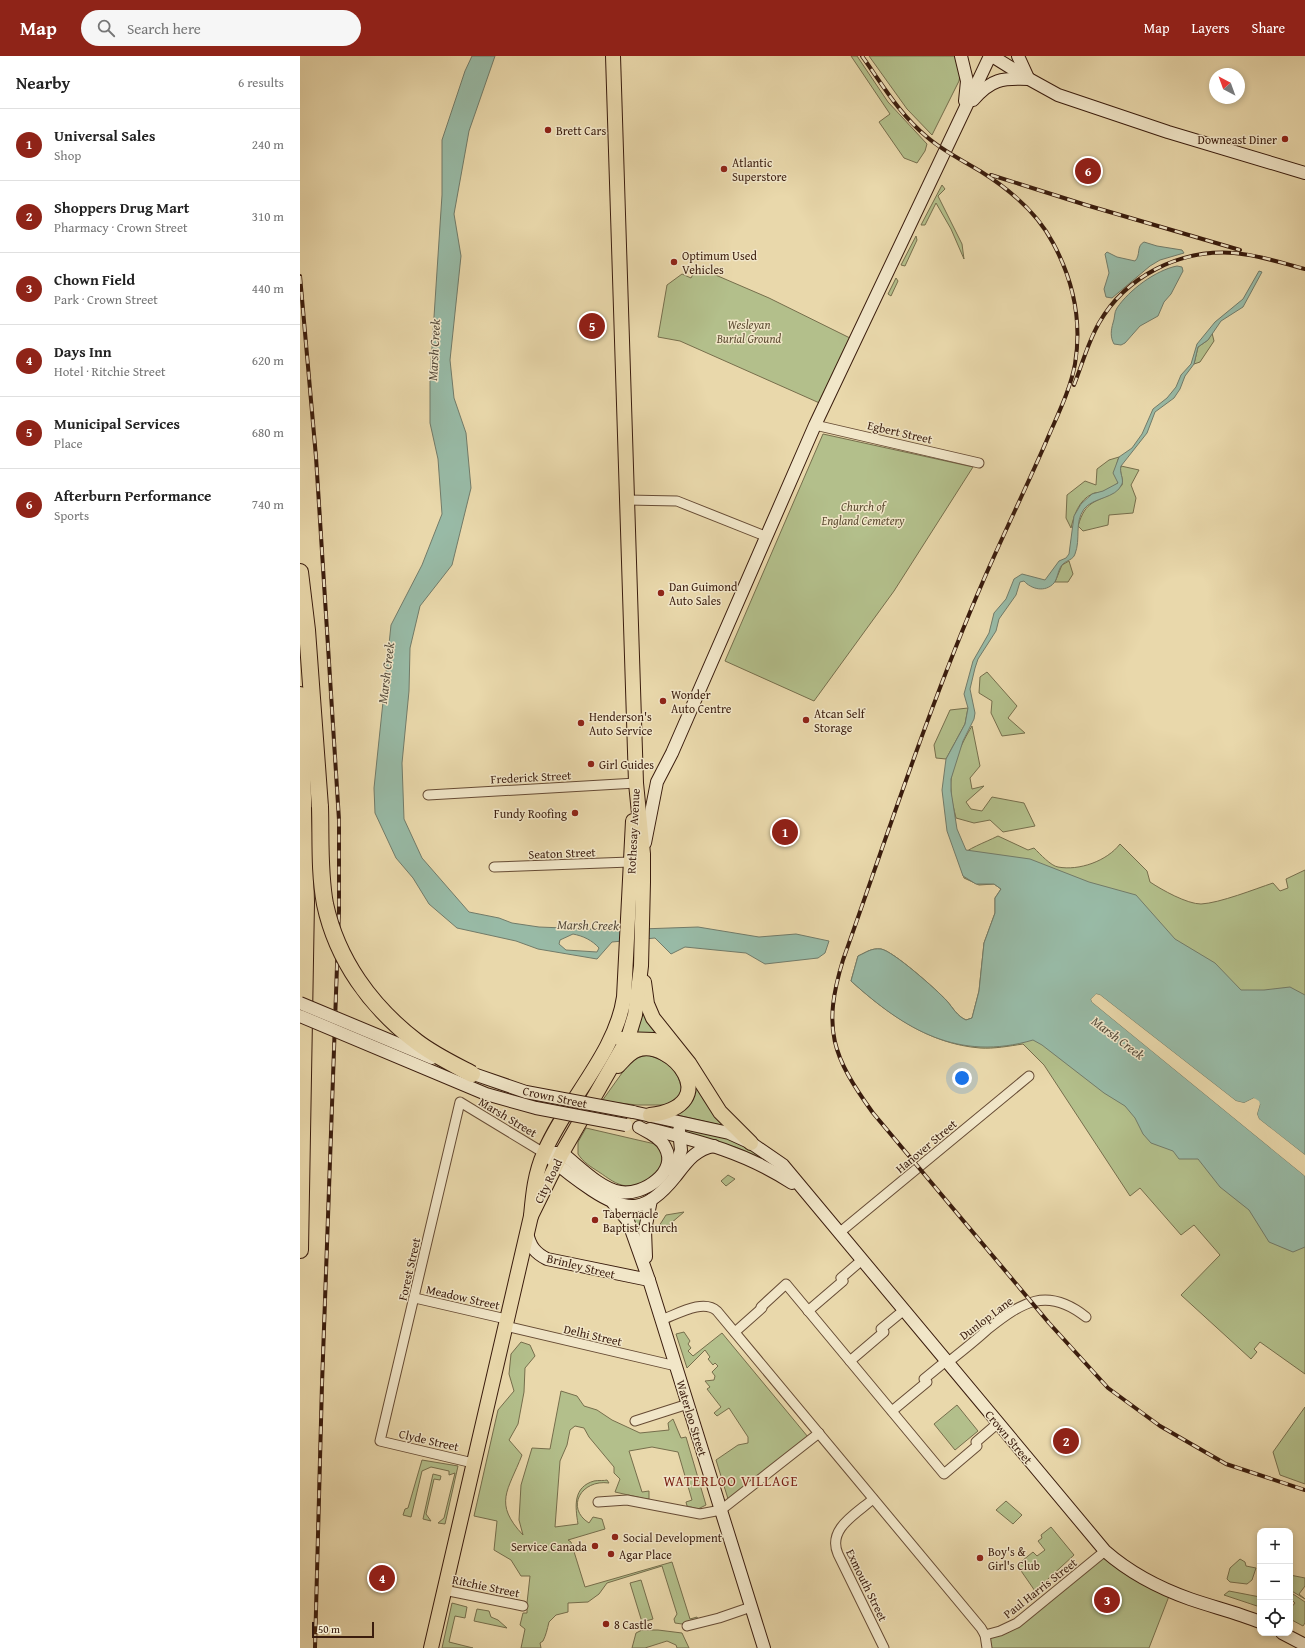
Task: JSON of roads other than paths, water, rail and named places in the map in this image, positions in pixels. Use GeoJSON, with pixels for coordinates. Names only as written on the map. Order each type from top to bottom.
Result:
{"type":"FeatureCollection","features":[{"type":"Feature","properties":{"kind":"highway"},"geometry":{"type":"LineString","coordinates":[[300,572],[307,630],[320,807],[325,903],[334,934],[350,970],[377,1005],[403,1030],[429,1050],[472,1074]]}},
{"type":"Feature","properties":{"kind":"highway"},"geometry":{"type":"LineString","coordinates":[[300,695],[305,811],[306,910],[300,1250]]}},
{"type":"Feature","properties":{"kind":"main road"},"geometry":{"type":"LineString","coordinates":[[613,56],[636,783],[657,782]]}},
{"type":"Feature","properties":{"kind":"main road"},"geometry":{"type":"LineString","coordinates":[[961,56],[967,81],[963,112]]}},
{"type":"Feature","properties":{"kind":"main road"},"geometry":{"type":"LineString","coordinates":[[643,854],[657,782],[672,753],[765,536],[815,425],[991,56],[1058,95],[1168,132],[1305,173]]}},
{"type":"Feature","properties":{"kind":"main road"},"geometry":{"type":"LineString","coordinates":[[1018,56],[1029,79]]}},
{"type":"Feature","properties":{"kind":"main road"},"geometry":{"type":"LineString","coordinates":[[963,112],[990,84],[1006,78],[1029,79]]}},
{"type":"Feature","properties":{"kind":"main road","name":"Rothesay Avenue"},"geometry":{"type":"LineString","coordinates":[[635,920],[643,854],[636,783]]}},
{"type":"Feature","properties":{"kind":"main road","name":"Rothesay Avenue"},"geometry":{"type":"LineString","coordinates":[[635,920],[630,862],[636,783]]}},
{"type":"Feature","properties":{"kind":"main road","name":"City Road"},"geometry":{"type":"LineString","coordinates":[[531,1216],[559,1158],[628,1038],[635,1015],[641,966],[641,950],[635,920]]}},
{"type":"Feature","properties":{"kind":"main road","name":"City Road"},"geometry":{"type":"LineString","coordinates":[[531,1216],[534,1183],[544,1153],[616,1030],[622,1009],[627,951],[635,920]]}},
{"type":"Feature","properties":{"kind":"main road"},"geometry":{"type":"LineString","coordinates":[[641,966],[649,1011],[653,1018],[683,1054],[720,1112],[751,1143]]}},
{"type":"Feature","properties":{"kind":"main road","name":"Crown Street"},"geometry":{"type":"LineString","coordinates":[[300,1003],[472,1074],[546,1097],[650,1115],[729,1133],[751,1143],[783,1165],[1105,1551],[1128,1570],[1154,1583],[1191,1599],[1257,1621]]}},
{"type":"Feature","properties":{"kind":"main road","name":"Crown Street"},"geometry":{"type":"LineString","coordinates":[[300,1016],[486,1094],[536,1108],[626,1124],[714,1146],[759,1163],[803,1190]]}},
{"type":"Feature","properties":{"kind":"main road"},"geometry":{"type":"LineString","coordinates":[[609,1041],[628,1038],[661,1042],[683,1054]]}},
{"type":"Feature","properties":{"kind":"main road"},"geometry":{"type":"LineString","coordinates":[[598,1091],[623,1061],[638,1050],[647,1049],[665,1054],[680,1067],[686,1076],[688,1094],[685,1101],[672,1111],[650,1115]]}},
{"type":"Feature","properties":{"kind":"main road"},"geometry":{"type":"LineString","coordinates":[[672,1181],[681,1150],[680,1137],[676,1121]]}},
{"type":"Feature","properties":{"kind":"main road"},"geometry":{"type":"LineString","coordinates":[[544,1153],[559,1158],[611,1189],[621,1192],[643,1190],[653,1185],[666,1168],[668,1158],[665,1146],[659,1139],[639,1127]]}},
{"type":"Feature","properties":{"kind":"main road"},"geometry":{"type":"LineString","coordinates":[[613,1204],[629,1207],[655,1198],[672,1181],[694,1154],[714,1146]]}},
{"type":"Feature","properties":{"kind":"main road"},"geometry":{"type":"LineString","coordinates":[[559,1158],[582,1183],[613,1204],[628,1221],[649,1280]]}},
{"type":"Feature","properties":{"kind":"main road"},"geometry":{"type":"LineString","coordinates":[[649,1280],[644,1238],[651,1200]]}},
{"type":"Feature","properties":{"kind":"main road"},"geometry":{"type":"LineString","coordinates":[[431,1648],[531,1216]]}},
{"type":"Feature","properties":{"kind":"main road","name":"Brinley Street"},"geometry":{"type":"LineString","coordinates":[[527,1233],[531,1246],[539,1255],[546,1259],[649,1280]]}},
{"type":"Feature","properties":{"kind":"main road","name":"Waterloo Street"},"geometry":{"type":"LineString","coordinates":[[649,1280],[764,1648]]}},
{"type":"Feature","properties":{"kind":"main road"},"geometry":{"type":"LineString","coordinates":[[1288,1636],[1304,1644]]}},
{"type":"Feature","properties":{"kind":"street","name":"Egbert Street"},"geometry":{"type":"LineString","coordinates":[[815,425],[979,463]]}},
{"type":"Feature","properties":{"kind":"street"},"geometry":{"type":"LineString","coordinates":[[627,500],[645,499],[676,501],[765,536]]}},
{"type":"Feature","properties":{"kind":"street","name":"Frederick Street"},"geometry":{"type":"LineString","coordinates":[[428,795],[636,783]]}},
{"type":"Feature","properties":{"kind":"street","name":"Seaton Street"},"geometry":{"type":"LineString","coordinates":[[494,867],[630,862]]}},
{"type":"Feature","properties":{"kind":"street","name":"Hanover Street"},"geometry":{"type":"LineString","coordinates":[[839,1233],[1029,1076]]}},
{"type":"Feature","properties":{"kind":"street","name":"Marsh Street"},"geometry":{"type":"LineString","coordinates":[[460,1102],[544,1153]]}},
{"type":"Feature","properties":{"kind":"street","name":"Forest Street"},"geometry":{"type":"LineString","coordinates":[[380,1441],[415,1298],[460,1102]]}},
{"type":"Feature","properties":{"kind":"street"},"geometry":{"type":"LineString","coordinates":[[808,1311],[843,1281],[841,1278],[862,1260]]}},
{"type":"Feature","properties":{"kind":"street"},"geometry":{"type":"LineString","coordinates":[[734,1332],[786,1284],[944,1474],[977,1446],[976,1442],[998,1423]]}},
{"type":"Feature","properties":{"kind":"street","name":"Meadow Street"},"geometry":{"type":"LineString","coordinates":[[415,1298],[505,1323]]}},
{"type":"Feature","properties":{"kind":"street","name":"Dunlop Lane"},"geometry":{"type":"LineString","coordinates":[[892,1411],[927,1382],[924,1379],[1012,1310],[1030,1302],[1054,1301],[1074,1308],[1086,1317]]}},
{"type":"Feature","properties":{"kind":"street"},"geometry":{"type":"LineString","coordinates":[[661,1320],[700,1306],[714,1308],[981,1628],[985,1635],[987,1648]]}},
{"type":"Feature","properties":{"kind":"street"},"geometry":{"type":"LineString","coordinates":[[850,1361],[884,1332],[881,1329],[904,1310]]}},
{"type":"Feature","properties":{"kind":"street","name":"Delhi Street"},"geometry":{"type":"LineString","coordinates":[[505,1323],[676,1366]]}},
{"type":"Feature","properties":{"kind":"street"},"geometry":{"type":"LineString","coordinates":[[635,1421],[688,1404]]}},
{"type":"Feature","properties":{"kind":"street"},"geometry":{"type":"LineString","coordinates":[[598,1502],[627,1500],[700,1514],[721,1510],[819,1433]]}},
{"type":"Feature","properties":{"kind":"street","name":"Clyde Street"},"geometry":{"type":"LineString","coordinates":[[380,1441],[473,1463]]}},
{"type":"Feature","properties":{"kind":"street","name":"Exmouth Street"},"geometry":{"type":"LineString","coordinates":[[873,1499],[840,1529],[836,1536],[835,1543],[838,1554],[884,1648]]}},
{"type":"Feature","properties":{"kind":"street","name":"Paul Harris Street"},"geometry":{"type":"LineString","coordinates":[[985,1635],[1000,1631],[1017,1623],[1105,1551]]}},
{"type":"Feature","properties":{"kind":"street","name":"Ritchie Street"},"geometry":{"type":"LineString","coordinates":[[444,1590],[523,1606]]}},
{"type":"Feature","properties":{"kind":"street"},"geometry":{"type":"LineString","coordinates":[[687,1626],[719,1618],[751,1607]]}},
{"type":"Feature","properties":{"kind":"water","name":"Marsh Creek"},"geometry":{"type":"Polygon","coordinates":[[[472,56],[495,56],[469,131],[454,214],[461,256],[450,360],[454,398],[466,433],[471,488],[452,565],[420,606],[410,648],[409,691],[402,763],[404,819],[422,858],[469,912],[499,918],[512,923],[539,927],[612,930],[698,927],[759,937],[796,934],[829,941],[825,953],[818,958],[765,964],[746,953],[685,947],[671,954],[655,938],[612,942],[597,959],[538,949],[516,941],[457,928],[429,904],[413,878],[396,858],[375,813],[374,788],[391,625],[422,565],[442,514],[438,459],[430,423],[430,378],[442,195],[442,140],[465,71],[472,56]],[[573,934],[560,940],[559,944],[566,950],[597,952],[599,948],[587,939],[573,934]]]}},
{"type":"Feature","properties":{"kind":"water"},"geometry":{"type":"Polygon","coordinates":[[[1144,242],[1157,246],[1182,250],[1184,253],[1160,260],[1150,266],[1112,298],[1106,297],[1104,289],[1109,273],[1105,254],[1107,252],[1117,257],[1135,261],[1138,256],[1139,248],[1144,242]]]}},
{"type":"Feature","properties":{"kind":"water"},"geometry":{"type":"Polygon","coordinates":[[[1177,266],[1182,267],[1183,271],[1171,294],[1164,302],[1158,316],[1140,326],[1125,343],[1121,345],[1114,344],[1111,336],[1112,328],[1116,310],[1122,301],[1128,294],[1152,276],[1177,266]]]}},
{"type":"Feature","properties":{"kind":"water","name":"Marsh Creek"},"geometry":{"type":"Polygon","coordinates":[[[1259,271],[1262,272],[1243,307],[1221,321],[1208,340],[1198,347],[1194,364],[1185,376],[1180,389],[1174,398],[1155,412],[1147,433],[1121,466],[1122,484],[1119,489],[1115,493],[1093,502],[1084,509],[1078,525],[1078,543],[1075,554],[1073,558],[1061,566],[1054,583],[1046,588],[1038,589],[1030,586],[1024,581],[1020,582],[1016,595],[999,619],[996,631],[978,659],[975,668],[970,689],[975,713],[974,719],[963,741],[951,779],[951,791],[957,829],[966,850],[1030,859],[1089,882],[1136,895],[1175,939],[1215,963],[1241,990],[1264,990],[1290,987],[1305,995],[1305,1155],[1259,1119],[1257,1114],[1260,1104],[1254,1098],[1244,1103],[1236,1101],[1100,995],[1096,994],[1091,999],[1092,1002],[1305,1176],[1305,1247],[1293,1252],[1269,1242],[1249,1210],[1220,1187],[1198,1159],[1179,1159],[1173,1151],[1151,1143],[1143,1134],[1135,1118],[1125,1106],[1104,1093],[1042,1045],[1033,1040],[1006,1046],[981,1047],[957,1044],[934,1037],[913,1027],[892,1014],[871,999],[851,981],[858,956],[872,950],[881,949],[887,951],[905,963],[947,1001],[960,1016],[966,1020],[972,1018],[979,991],[984,943],[995,913],[995,898],[1001,889],[994,884],[976,884],[963,876],[947,831],[942,790],[946,759],[965,724],[968,708],[964,694],[973,661],[989,633],[994,613],[1006,599],[1014,579],[1022,574],[1045,580],[1059,561],[1066,558],[1069,554],[1074,516],[1081,504],[1092,494],[1103,491],[1118,483],[1113,473],[1119,457],[1132,448],[1142,434],[1153,409],[1167,398],[1176,387],[1181,375],[1191,364],[1197,344],[1215,322],[1243,299],[1259,271]]]}},
{"type":"Feature","properties":{"kind":"railway"},"geometry":{"type":"LineString","coordinates":[[862,56],[892,99],[917,128],[940,147],[1001,185],[1031,211],[1039,221],[1060,257],[1071,286],[1076,317],[1077,348],[1073,374],[1067,394],[964,626],[910,769],[843,960],[833,1005],[832,1024],[840,1058],[848,1075],[873,1113],[1049,1323],[1108,1388],[1160,1426],[1226,1464],[1305,1490]]}},
{"type":"Feature","properties":{"kind":"railway"},"geometry":{"type":"LineString","coordinates":[[991,175],[1086,205],[1240,250]]}},
{"type":"Feature","properties":{"kind":"railway"},"geometry":{"type":"LineString","coordinates":[[1074,385],[1092,338],[1099,323],[1110,306],[1139,279],[1156,269],[1175,261],[1214,253],[1234,253],[1252,256],[1305,269]]}},
{"type":"Feature","properties":{"kind":"railway"},"geometry":{"type":"LineString","coordinates":[[300,276],[316,457],[339,820],[339,910],[322,1384],[315,1648]]}},
{"type":"Feature","properties":{"kind":"place","name":"Brett Cars"},"geometry":{"type":"Point","coordinates":[548,130]}},
{"type":"Feature","properties":{"kind":"place","name":"Downeast Diner"},"geometry":{"type":"Point","coordinates":[1285,139]}},
{"type":"Feature","properties":{"kind":"place","name":"Atlantic Superstore"},"geometry":{"type":"Point","coordinates":[724,169]}},
{"type":"Feature","properties":{"kind":"place","name":"Afterburn Performance"},"geometry":{"type":"Point","coordinates":[1088,171]}},
{"type":"Feature","properties":{"kind":"place","name":"Optimum Used Vehicles"},"geometry":{"type":"Point","coordinates":[674,262]}},
{"type":"Feature","properties":{"kind":"place","name":"Municipal Services"},"geometry":{"type":"Point","coordinates":[592,326]}},
{"type":"Feature","properties":{"kind":"place","name":"Dan Guimond Auto Sales"},"geometry":{"type":"Point","coordinates":[661,593]}},
{"type":"Feature","properties":{"kind":"place","name":"Wonder Auto Centre"},"geometry":{"type":"Point","coordinates":[663,701]}},
{"type":"Feature","properties":{"kind":"place","name":"Atcan Self Storage"},"geometry":{"type":"Point","coordinates":[806,720]}},
{"type":"Feature","properties":{"kind":"place","name":"Henderson's Auto Service"},"geometry":{"type":"Point","coordinates":[581,723]}},
{"type":"Feature","properties":{"kind":"place","name":"Girl Guides"},"geometry":{"type":"Point","coordinates":[591,764]}},
{"type":"Feature","properties":{"kind":"place","name":"Fundy Roofing"},"geometry":{"type":"Point","coordinates":[575,813]}},
{"type":"Feature","properties":{"kind":"place","name":"Universal Sales"},"geometry":{"type":"Point","coordinates":[785,832]}},
{"type":"Feature","properties":{"kind":"place","name":"Tabernacle Baptist Church"},"geometry":{"type":"Point","coordinates":[595,1220]}},
{"type":"Feature","properties":{"kind":"place","name":"Shoppers Drug Mart"},"geometry":{"type":"Point","coordinates":[1066,1441]}},
{"type":"Feature","properties":{"kind":"place","name":"Social Development"},"geometry":{"type":"Point","coordinates":[615,1537]}},
{"type":"Feature","properties":{"kind":"place","name":"Service Canada"},"geometry":{"type":"Point","coordinates":[595,1546]}},
{"type":"Feature","properties":{"kind":"place","name":"Agar Place"},"geometry":{"type":"Point","coordinates":[611,1554]}},
{"type":"Feature","properties":{"kind":"place","name":"Boy's & Girl's Club"},"geometry":{"type":"Point","coordinates":[980,1558]}},
{"type":"Feature","properties":{"kind":"place","name":"Days Inn"},"geometry":{"type":"Point","coordinates":[382,1578]}},
{"type":"Feature","properties":{"kind":"place","name":"Chown Field"},"geometry":{"type":"Point","coordinates":[1107,1600]}},
{"type":"Feature","properties":{"kind":"place","name":"8 Castle"},"geometry":{"type":"Point","coordinates":[606,1624]}},
{"type":"Feature","properties":{"kind":"district","name":"WATERLOO VILLAGE"},"geometry":{"type":"Point","coordinates":[731,1481]}},
{"type":"Feature","properties":{"kind":"park label","name":"Wesleyan Burial Ground"},"geometry":{"type":"Point","coordinates":[749,331]}},
{"type":"Feature","properties":{"kind":"park label","name":"Church of England Cemetery"},"geometry":{"type":"Point","coordinates":[863,513]}}]}
